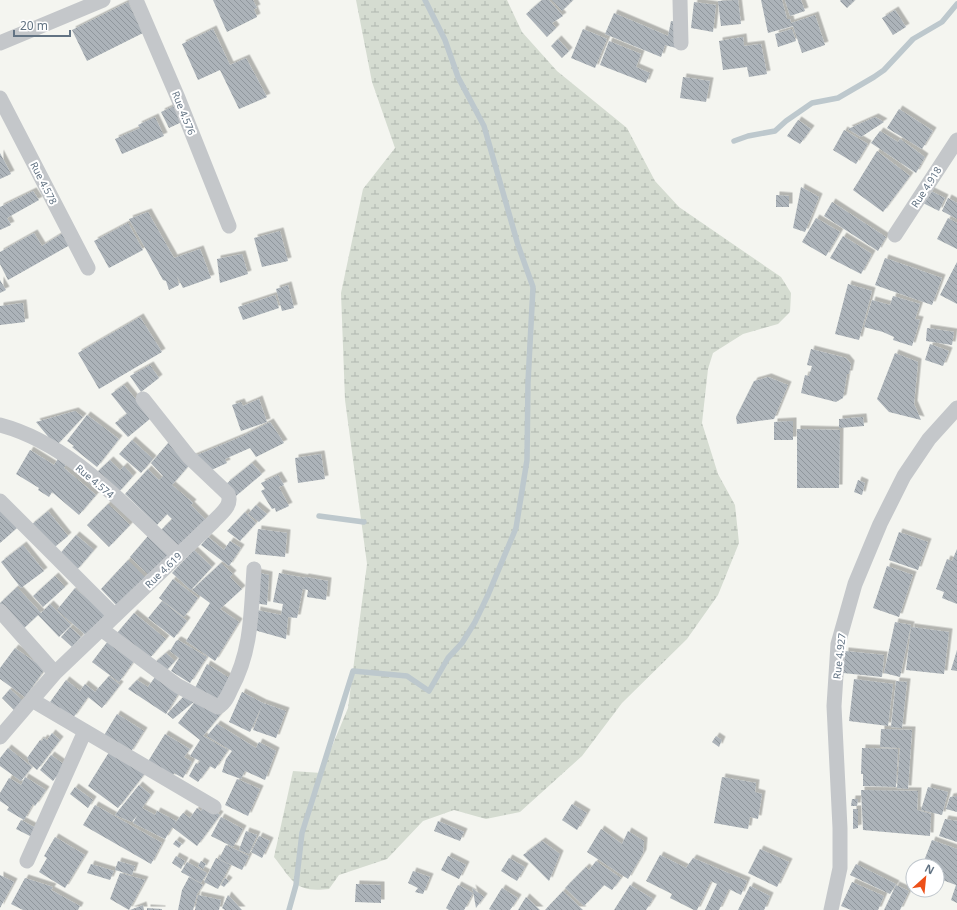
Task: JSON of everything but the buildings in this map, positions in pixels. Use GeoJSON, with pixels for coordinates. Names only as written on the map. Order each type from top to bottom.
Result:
{"type":"FeatureCollection","features":[{"type":"Feature","properties":{"kind":"street"},"geometry":{"type":"LineString","coordinates":[[0,43],[103,0]]}},
{"type":"Feature","properties":{"kind":"street","name":"Rue 4.576"},"geometry":{"type":"LineString","coordinates":[[136,0],[178,98],[229,226]]}},
{"type":"Feature","properties":{"kind":"street"},"geometry":{"type":"LineString","coordinates":[[680,0],[681,43]]}},
{"type":"Feature","properties":{"kind":"street","name":"Rue 4.578"},"geometry":{"type":"LineString","coordinates":[[0,98],[88,268]]}},
{"type":"Feature","properties":{"kind":"street","name":"Rue 4.918"},"geometry":{"type":"LineString","coordinates":[[895,235],[957,140]]}},
{"type":"Feature","properties":{"kind":"street","name":"Rue 4.619"},"geometry":{"type":"LineString","coordinates":[[0,737],[55,673],[213,522],[229,504],[230,500],[228,494],[189,457],[143,398]]}},
{"type":"Feature","properties":{"kind":"street","name":"Rue 4.927"},"geometry":{"type":"LineString","coordinates":[[831,910],[840,868],[840,828],[834,706],[838,644],[855,584],[880,524],[904,476],[929,439],[957,408]]}},
{"type":"Feature","properties":{"kind":"street","name":"Rue 4.574"},"geometry":{"type":"LineString","coordinates":[[0,425],[14,429],[41,441],[86,471],[178,555]]}},
{"type":"Feature","properties":{"kind":"street"},"geometry":{"type":"LineString","coordinates":[[0,501],[115,616]]}},
{"type":"Feature","properties":{"kind":"street"},"geometry":{"type":"LineString","coordinates":[[101,629],[178,686],[218,707],[225,701],[244,662],[249,637],[254,569]]}},
{"type":"Feature","properties":{"kind":"street"},"geometry":{"type":"LineString","coordinates":[[0,611],[55,673]]}},
{"type":"Feature","properties":{"kind":"street"},"geometry":{"type":"LineString","coordinates":[[32,700],[214,806]]}},
{"type":"Feature","properties":{"kind":"street"},"geometry":{"type":"LineString","coordinates":[[27,861],[85,731]]}},
{"type":"Feature","properties":{"kind":"green space"},"geometry":{"type":"Polygon","coordinates":[[[356,0],[507,0],[522,32],[557,71],[627,128],[655,181],[679,207],[781,277],[791,293],[790,312],[778,324],[743,334],[713,353],[708,369],[702,423],[718,474],[735,505],[739,543],[718,595],[687,639],[622,703],[582,756],[520,812],[486,819],[454,810],[423,821],[387,859],[339,875],[329,889],[318,890],[309,889],[296,884],[274,857],[293,771],[321,773],[348,708],[367,564],[345,400],[341,293],[363,189],[395,148],[372,82],[356,0]]]}},
{"type":"Feature","properties":{"kind":"waterway"},"geometry":{"type":"LineString","coordinates":[[289,910],[296,885],[302,833],[353,671],[407,676],[429,691],[448,658],[462,643],[475,622],[488,595],[516,528],[527,460],[528,382],[533,287],[518,245],[484,126],[458,77],[445,40],[425,0]]}},
{"type":"Feature","properties":{"kind":"waterway"},"geometry":{"type":"LineString","coordinates":[[734,141],[748,136],[775,131],[786,121],[812,103],[838,98],[874,77],[884,70],[913,39],[942,22],[957,4]]}},
{"type":"Feature","properties":{"kind":"waterway"},"geometry":{"type":"LineString","coordinates":[[319,516],[364,522]]}}]}
